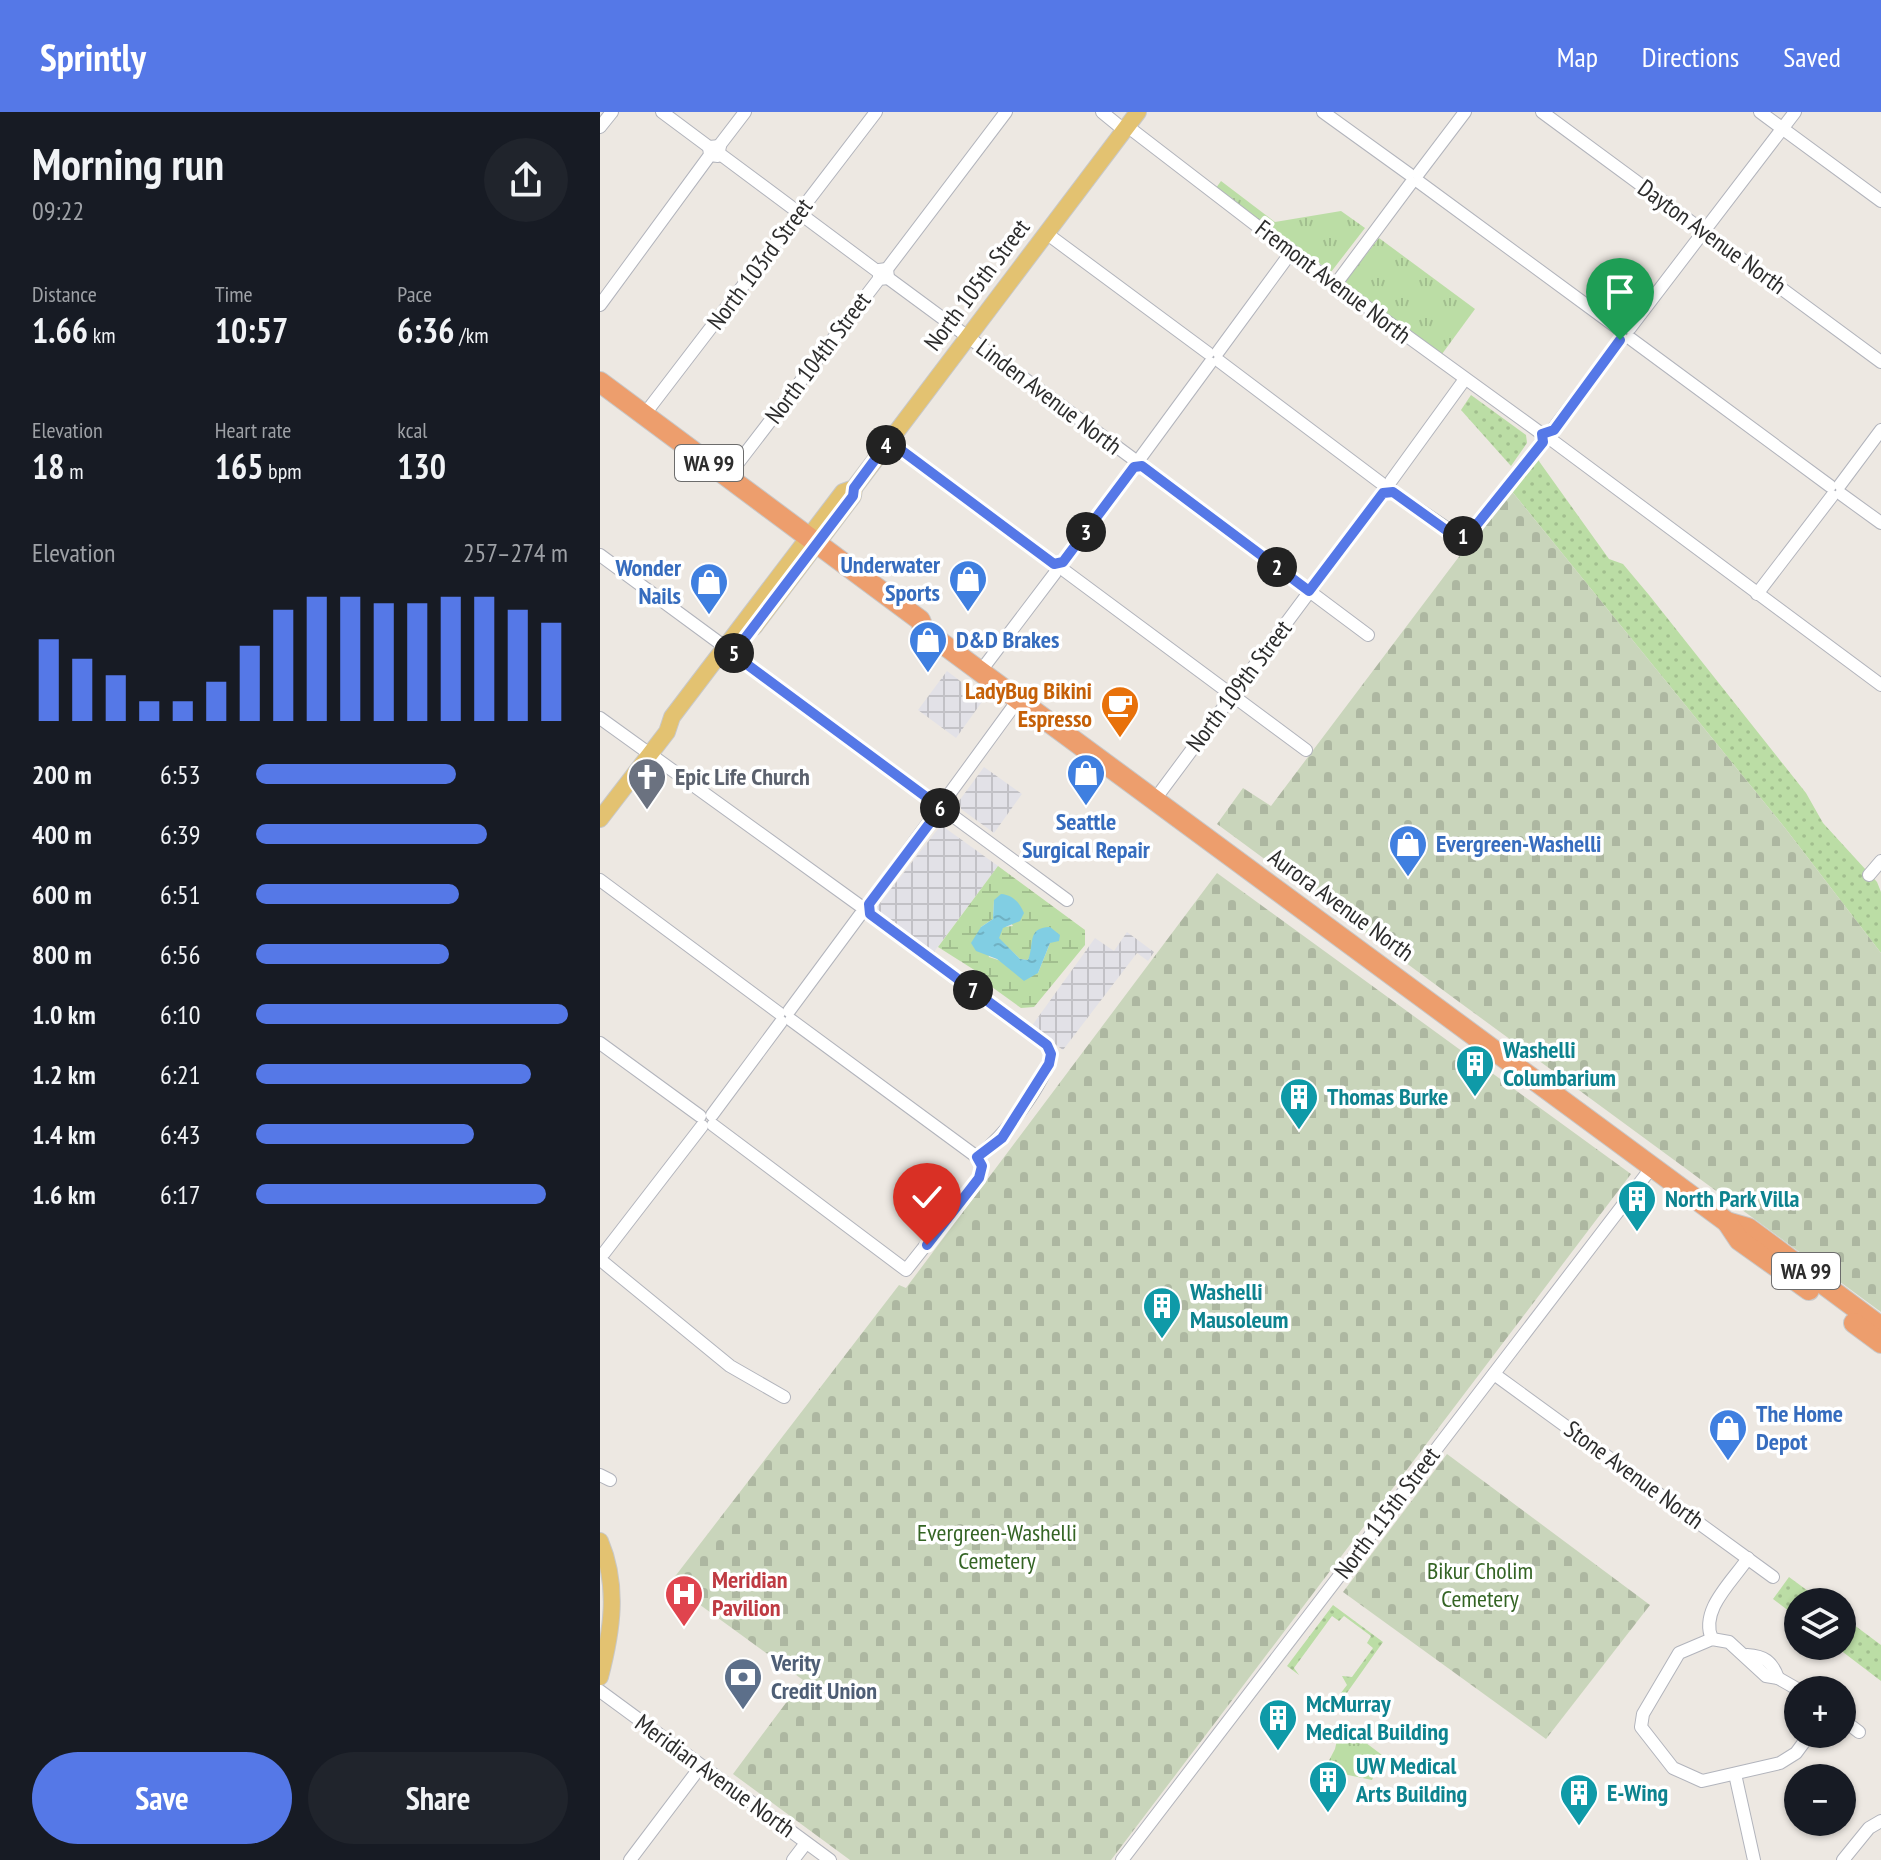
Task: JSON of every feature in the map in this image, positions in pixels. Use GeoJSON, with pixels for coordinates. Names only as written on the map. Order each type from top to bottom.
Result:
{"type":"FeatureCollection","features":[{"type":"Feature","properties":{"kind":"highway","name":"Aurora Avenue North"},"geometry":{"type":"LineString","coordinates":[[600,382],[728,476],[913,631],[924,630],[1153,802],[1727,1222],[1739,1240],[1881,1343]]}},
{"type":"Feature","properties":{"kind":"highway","name":"Aurora Avenue North"},"geometry":{"type":"LineString","coordinates":[[600,397],[809,546]]}},
{"type":"Feature","properties":{"kind":"highway","name":"Aurora Avenue North"},"geometry":{"type":"LineString","coordinates":[[1727,1222],[1748,1228],[1881,1327]]}},
{"type":"Feature","properties":{"kind":"main road","name":"North 105th Street"},"geometry":{"type":"LineString","coordinates":[[600,819],[667,732],[677,726],[729,651],[809,546],[843,492],[854,488],[1138,112]]}},
{"type":"Feature","properties":{"kind":"main road"},"geometry":{"type":"LineString","coordinates":[[600,1541],[609,1570],[613,1609],[600,1677]]}},
{"type":"Feature","properties":{"kind":"street"},"geometry":{"type":"LineString","coordinates":[[600,127],[612,112]]}},
{"type":"Feature","properties":{"kind":"street","name":"Linden Avenue North"},"geometry":{"type":"LineString","coordinates":[[662,112],[1368,635]]}},
{"type":"Feature","properties":{"kind":"street"},"geometry":{"type":"LineString","coordinates":[[600,305],[745,112]]}},
{"type":"Feature","properties":{"kind":"street","name":"North 103rd Street"},"geometry":{"type":"LineString","coordinates":[[644,415],[876,112]]}},
{"type":"Feature","properties":{"kind":"street","name":"North 104th Street"},"geometry":{"type":"LineString","coordinates":[[728,476],[1006,112]]}},
{"type":"Feature","properties":{"kind":"street","name":"Fremont Avenue North"},"geometry":{"type":"LineString","coordinates":[[1102,112],[1881,685]]}},
{"type":"Feature","properties":{"kind":"street"},"geometry":{"type":"LineString","coordinates":[[1323,112],[1881,523]]}},
{"type":"Feature","properties":{"kind":"street"},"geometry":{"type":"LineString","coordinates":[[1335,285],[1465,112]]}},
{"type":"Feature","properties":{"kind":"street","name":"Dayton Avenue North"},"geometry":{"type":"LineString","coordinates":[[1542,112],[1881,362]]}},
{"type":"Feature","properties":{"kind":"street"},"geometry":{"type":"LineString","coordinates":[[1760,112],[1881,201]]}},
{"type":"Feature","properties":{"kind":"street"},"geometry":{"type":"LineString","coordinates":[[1046,233],[1387,487],[1460,537],[1470,533],[1547,437],[1795,112]]}},
{"type":"Feature","properties":{"kind":"street"},"geometry":{"type":"LineString","coordinates":[[980,672],[1292,251]]}},
{"type":"Feature","properties":{"kind":"street","name":"North 109th Street"},"geometry":{"type":"LineString","coordinates":[[1153,802],[1465,379]]}},
{"type":"Feature","properties":{"kind":"street"},"geometry":{"type":"LineString","coordinates":[[1757,594],[1881,430]]}},
{"type":"Feature","properties":{"kind":"street"},"geometry":{"type":"LineString","coordinates":[[889,441],[1306,750]]}},
{"type":"Feature","properties":{"kind":"street"},"geometry":{"type":"LineString","coordinates":[[600,555],[1067,900]]}},
{"type":"Feature","properties":{"kind":"street"},"geometry":{"type":"LineString","coordinates":[[784,1397],[730,1366],[602,1257],[785,1017],[1018,700]]}},
{"type":"Feature","properties":{"kind":"street"},"geometry":{"type":"LineString","coordinates":[[600,718],[1047,1045],[1051,1054],[1040,1078],[1002,1138],[977,1157]]}},
{"type":"Feature","properties":{"kind":"street"},"geometry":{"type":"LineString","coordinates":[[1869,875],[1881,861]]}},
{"type":"Feature","properties":{"kind":"street"},"geometry":{"type":"LineString","coordinates":[[600,880],[977,1157],[982,1166],[979,1178],[906,1270],[600,1043]]}},
{"type":"Feature","properties":{"kind":"street","name":"North 115th Street"},"geometry":{"type":"LineString","coordinates":[[1122,1860],[1652,1167]]}},
{"type":"Feature","properties":{"kind":"street","name":"Stone Avenue North"},"geometry":{"type":"LineString","coordinates":[[1494,1374],[1773,1577]]}},
{"type":"Feature","properties":{"kind":"street"},"geometry":{"type":"LineString","coordinates":[[1712,1639],[1708,1628],[1710,1613],[1748,1558]]}},
{"type":"Feature","properties":{"kind":"street"},"geometry":{"type":"LineString","coordinates":[[1784,1681],[1778,1678],[1774,1665],[1758,1655],[1747,1655],[1725,1640],[1712,1639],[1679,1653],[1643,1714],[1641,1727],[1673,1768],[1684,1776],[1702,1781],[1786,1761],[1798,1748]]}},
{"type":"Feature","properties":{"kind":"street","name":"Meridian Avenue North"},"geometry":{"type":"LineString","coordinates":[[600,1691],[830,1860]]}},
{"type":"Feature","properties":{"kind":"street"},"geometry":{"type":"LineString","coordinates":[[630,1860],[701,1766]]}},
{"type":"Feature","properties":{"kind":"street"},"geometry":{"type":"LineString","coordinates":[[1735,1774],[1752,1859]]}},
{"type":"Feature","properties":{"kind":"street"},"geometry":{"type":"LineString","coordinates":[[1843,1860],[1869,1828],[1881,1821]]}},
{"type":"Feature","properties":{"kind":"street"},"geometry":{"type":"LineString","coordinates":[[793,1860],[806,1843]]}},
{"type":"Feature","properties":{"kind":"shaded area"},"geometry":{"type":"Polygon","coordinates":[[[947,671],[984,699],[956,738],[918,710],[947,671]]]}},
{"type":"Feature","properties":{"kind":"shaded area"},"geometry":{"type":"Polygon","coordinates":[[[984,767],[1022,794],[994,833],[961,809],[959,801],[984,767]]]}},
{"type":"Feature","properties":{"kind":"shaded area"},"geometry":{"type":"Polygon","coordinates":[[[941,825],[998,866],[931,956],[873,912],[941,825]]]}},
{"type":"Feature","properties":{"kind":"shaded area"},"geometry":{"type":"Polygon","coordinates":[[[1127,932],[1154,952],[1148,961],[1137,953],[1063,1050],[1031,1027],[1095,938],[1114,951],[1127,932]]]}},
{"type":"Feature","properties":{"kind":"green space"},"geometry":{"type":"Polygon","coordinates":[[[1221,181],[1275,222],[1341,211],[1365,228],[1331,272],[1216,188],[1221,181]]]}},
{"type":"Feature","properties":{"kind":"green space"},"geometry":{"type":"Polygon","coordinates":[[[1379,238],[1475,309],[1442,354],[1344,283],[1379,238]]]}},
{"type":"Feature","properties":{"kind":"green space"},"geometry":{"type":"Polygon","coordinates":[[[1471,395],[1526,435],[1527,443],[1511,466],[1461,410],[1471,395]]]}},
{"type":"Feature","properties":{"kind":"green space"},"geometry":{"type":"Polygon","coordinates":[[[1536,457],[1609,559],[1623,564],[1649,595],[1806,793],[1823,823],[1877,882],[1881,892],[1881,953],[1785,828],[1510,489],[1536,457]]]}},
{"type":"Feature","properties":{"kind":"green space"},"geometry":{"type":"Polygon","coordinates":[[[1510,489],[1785,828],[1881,953],[1881,1312],[1217,824],[1243,788],[1271,806],[1510,489]]]}},
{"type":"Feature","properties":{"kind":"green space"},"geometry":{"type":"Polygon","coordinates":[[[998,866],[1085,930],[1085,945],[1034,1007],[1021,1008],[978,977],[976,971],[938,947],[998,866]],[[994,900],[993,919],[981,927],[989,957],[1038,973],[1050,943],[1060,935],[1031,953],[1028,960],[1020,959],[998,938],[1003,927],[1013,926],[994,900]]]}},
{"type":"Feature","properties":{"kind":"green space","name":"Evergreen-Washelli Cemetery"},"geometry":{"type":"Polygon","coordinates":[[[1217,873],[1631,1174],[1111,1860],[850,1860],[733,1774],[803,1680],[670,1583],[899,1285],[906,1288],[1217,873]]]}},
{"type":"Feature","properties":{"kind":"green space","name":"Bikur Cholim Cemetery"},"geometry":{"type":"Polygon","coordinates":[[[1447,1454],[1650,1605],[1546,1739],[1343,1592],[1447,1454]]]}},
{"type":"Feature","properties":{"kind":"green space"},"geometry":{"type":"Polygon","coordinates":[[[1789,1577],[1804,1588],[1784,1588],[1784,1607],[1773,1599],[1789,1577]]]}},
{"type":"Feature","properties":{"kind":"green space"},"geometry":{"type":"Polygon","coordinates":[[[1333,1605],[1383,1642],[1339,1704],[1328,1696],[1337,1698],[1347,1685],[1342,1676],[1352,1677],[1373,1648],[1367,1643],[1371,1636],[1344,1616],[1339,1621],[1332,1616],[1294,1668],[1299,1675],[1287,1666],[1333,1605]]]}},
{"type":"Feature","properties":{"kind":"green space"},"geometry":{"type":"Polygon","coordinates":[[[1856,1626],[1881,1645],[1881,1681],[1853,1660],[1856,1660],[1856,1626]]]}},
{"type":"Feature","properties":{"kind":"green space"},"geometry":{"type":"Polygon","coordinates":[[[1345,1727],[1382,1755],[1372,1780],[1324,1770],[1335,1749],[1339,1731],[1345,1727]]]}},
{"type":"Feature","properties":{"kind":"water"},"geometry":{"type":"Polygon","coordinates":[[[1001,894],[1015,900],[1024,913],[1020,921],[1003,928],[999,938],[1020,959],[1028,960],[1037,930],[1050,927],[1060,935],[1059,941],[1050,943],[1038,973],[1024,981],[997,959],[976,951],[971,943],[981,927],[993,919],[994,900],[1001,894]]]}},
{"type":"Feature","properties":{"kind":"place","name":"Underwater Sports"},"geometry":{"type":"Point","coordinates":[968,613]}},
{"type":"Feature","properties":{"kind":"place","name":"Wonder Nails"},"geometry":{"type":"Point","coordinates":[709,616]}},
{"type":"Feature","properties":{"kind":"place","name":"D&D Brakes"},"geometry":{"type":"Point","coordinates":[928,674]}},
{"type":"Feature","properties":{"kind":"place","name":"LadyBug Bikini Espresso"},"geometry":{"type":"Point","coordinates":[1120,739]}},
{"type":"Feature","properties":{"kind":"place","name":"Seattle Surgical Repair"},"geometry":{"type":"Point","coordinates":[1086,807]}},
{"type":"Feature","properties":{"kind":"place","name":"Epic Life Church"},"geometry":{"type":"Point","coordinates":[647,811]}},
{"type":"Feature","properties":{"kind":"place","name":"Evergreen-Washelli"},"geometry":{"type":"Point","coordinates":[1408,878]}},
{"type":"Feature","properties":{"kind":"place","name":"Washelli Columbarium"},"geometry":{"type":"Point","coordinates":[1475,1098]}},
{"type":"Feature","properties":{"kind":"place","name":"Thomas Burke"},"geometry":{"type":"Point","coordinates":[1299,1131]}},
{"type":"Feature","properties":{"kind":"place","name":"North Park Villa"},"geometry":{"type":"Point","coordinates":[1637,1233]}},
{"type":"Feature","properties":{"kind":"place","name":"Washelli Mausoleum"},"geometry":{"type":"Point","coordinates":[1162,1340]}},
{"type":"Feature","properties":{"kind":"place","name":"The Home Depot"},"geometry":{"type":"Point","coordinates":[1728,1462]}},
{"type":"Feature","properties":{"kind":"place","name":"Meridian Pavilion"},"geometry":{"type":"Point","coordinates":[684,1628]}},
{"type":"Feature","properties":{"kind":"place","name":"Verity Credit Union"},"geometry":{"type":"Point","coordinates":[743,1711]}},
{"type":"Feature","properties":{"kind":"place","name":"McMurray Medical Building"},"geometry":{"type":"Point","coordinates":[1278,1752]}},
{"type":"Feature","properties":{"kind":"place","name":"UW Medical Arts Building"},"geometry":{"type":"Point","coordinates":[1328,1814]}},
{"type":"Feature","properties":{"kind":"place","name":"E-Wing"},"geometry":{"type":"Point","coordinates":[1579,1827]}},
{"type":"Feature","properties":{"kind":"route"},"geometry":{"type":"LineString","coordinates":[[927,1245],[979,1178],[982,1166],[977,1157],[1002,1138],[1049,1064],[1051,1054],[1047,1045],[870,914],[872,908],[869,904],[941,808],[733,654],[853,496],[854,488],[885,446],[889,441],[1054,564],[1063,562],[1134,467],[1142,466],[1309,591],[1383,493],[1393,492],[1453,535],[1460,537],[1470,533],[1543,442],[1542,434],[1554,430],[1620,340]]}}]}
